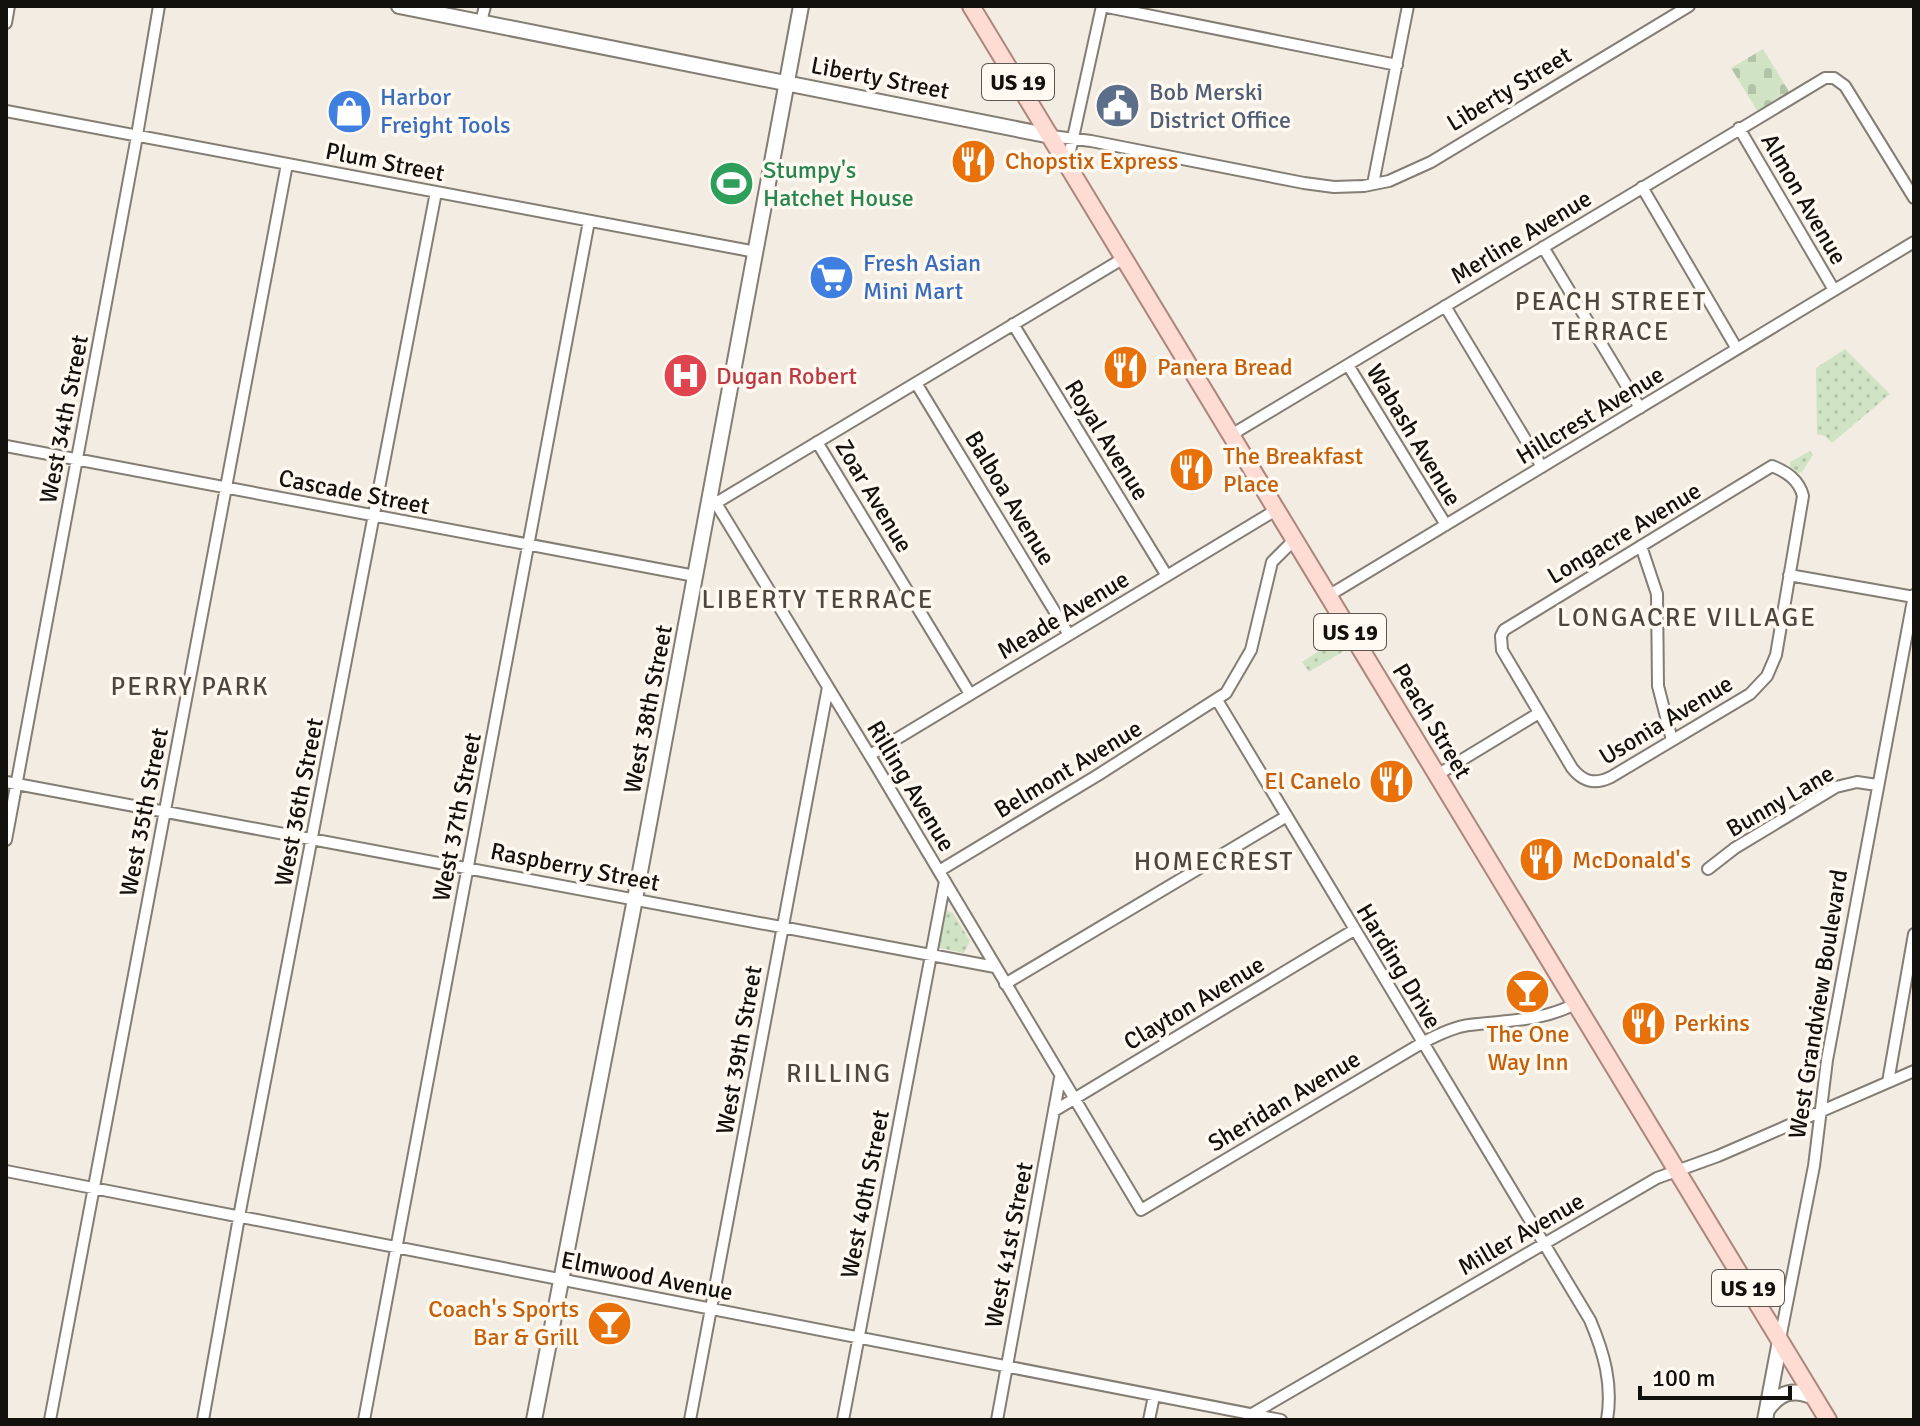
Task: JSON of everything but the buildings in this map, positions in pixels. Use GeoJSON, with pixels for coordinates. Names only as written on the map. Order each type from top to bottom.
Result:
{"type":"FeatureCollection","features":[{"type":"Feature","properties":{"kind":"main road","name":"Liberty Street"},"geometry":{"type":"LineString","coordinates":[[399,6],[1051,136]]}},
{"type":"Feature","properties":{"kind":"main road","name":"West 38th Street"},"geometry":{"type":"LineString","coordinates":[[534,1420],[695,576],[713,499],[801,6]]}},
{"type":"Feature","properties":{"kind":"main road","name":"Peach Street"},"geometry":{"type":"LineString","coordinates":[[971,6],[1828,1420]]}},
{"type":"Feature","properties":{"kind":"main road","name":"West Grandview Boulevard"},"geometry":{"type":"LineString","coordinates":[[1766,1415],[1780,1341]]}},
{"type":"Feature","properties":{"kind":"main road"},"geometry":{"type":"LineString","coordinates":[[1766,1415],[1777,1397],[1791,1391],[1814,1397]]}},
{"type":"Feature","properties":{"kind":"street"},"geometry":{"type":"LineString","coordinates":[[6,23],[9,6]]}},
{"type":"Feature","properties":{"kind":"street","name":"West 34th Street"},"geometry":{"type":"LineString","coordinates":[[6,840],[11,783],[77,459],[159,6]]}},
{"type":"Feature","properties":{"kind":"street"},"geometry":{"type":"LineString","coordinates":[[481,22],[485,6]]}},
{"type":"Feature","properties":{"kind":"street"},"geometry":{"type":"LineString","coordinates":[[1067,165],[1102,6],[1397,65]]}},
{"type":"Feature","properties":{"kind":"street"},"geometry":{"type":"LineString","coordinates":[[1373,184],[1408,6]]}},
{"type":"Feature","properties":{"kind":"street","name":"Liberty Street"},"geometry":{"type":"LineString","coordinates":[[1051,136],[1316,185],[1373,184],[1392,180],[1431,162],[1689,6]]}},
{"type":"Feature","properties":{"kind":"street","name":"Merline Avenue"},"geometry":{"type":"LineString","coordinates":[[1231,435],[1814,83],[1834,78],[1845,86],[1914,198]]}},
{"type":"Feature","properties":{"kind":"street","name":"Plum Street"},"geometry":{"type":"LineString","coordinates":[[6,111],[756,252]]}},
{"type":"Feature","properties":{"kind":"street","name":"Almon Avenue"},"geometry":{"type":"LineString","coordinates":[[1739,128],[1834,290]]}},
{"type":"Feature","properties":{"kind":"street","name":"West 35th Street"},"geometry":{"type":"LineString","coordinates":[[50,1420],[287,164]]}},
{"type":"Feature","properties":{"kind":"street"},"geometry":{"type":"LineString","coordinates":[[1642,187],[1737,349]]}},
{"type":"Feature","properties":{"kind":"street","name":"West 36th Street"},"geometry":{"type":"LineString","coordinates":[[203,1420],[436,192]]}},
{"type":"Feature","properties":{"kind":"street","name":"West 37th Street"},"geometry":{"type":"LineString","coordinates":[[364,1420],[589,221]]}},
{"type":"Feature","properties":{"kind":"street","name":"Hillcrest Avenue"},"geometry":{"type":"LineString","coordinates":[[1328,596],[1914,242]]}},
{"type":"Feature","properties":{"kind":"street"},"geometry":{"type":"LineString","coordinates":[[1543,247],[1640,408]]}},
{"type":"Feature","properties":{"kind":"street"},"geometry":{"type":"LineString","coordinates":[[713,499],[817,442],[1124,258]]}},
{"type":"Feature","properties":{"kind":"street"},"geometry":{"type":"LineString","coordinates":[[1445,306],[1542,467]]}},
{"type":"Feature","properties":{"kind":"street","name":"Royal Avenue"},"geometry":{"type":"LineString","coordinates":[[1013,324],[1167,576]]}},
{"type":"Feature","properties":{"kind":"street","name":"Wabash Avenue"},"geometry":{"type":"LineString","coordinates":[[1348,365],[1446,525]]}},
{"type":"Feature","properties":{"kind":"street","name":"Balboa Avenue"},"geometry":{"type":"LineString","coordinates":[[916,383],[1069,635]]}},
{"type":"Feature","properties":{"kind":"street","name":"Zoar Avenue"},"geometry":{"type":"LineString","coordinates":[[817,442],[970,694]]}},
{"type":"Feature","properties":{"kind":"street","name":"Cascade Street"},"geometry":{"type":"LineString","coordinates":[[6,446],[695,576]]}},
{"type":"Feature","properties":{"kind":"street","name":"Longacre Avenue"},"geometry":{"type":"LineString","coordinates":[[1539,713],[1502,650],[1501,636],[1509,625],[1772,466]]}},
{"type":"Feature","properties":{"kind":"street","name":"Usonia Avenue"},"geometry":{"type":"LineString","coordinates":[[1539,713],[1572,768],[1589,782],[1596,782],[1611,777],[1750,694],[1767,676],[1776,655],[1803,496],[1794,479],[1772,466]]}},
{"type":"Feature","properties":{"kind":"street","name":"Rilling Avenue"},"geometry":{"type":"LineString","coordinates":[[713,499],[870,755],[1073,1099]]}},
{"type":"Feature","properties":{"kind":"street","name":"Meade Avenue"},"geometry":{"type":"LineString","coordinates":[[870,755],[1276,510]]}},
{"type":"Feature","properties":{"kind":"street"},"geometry":{"type":"LineString","coordinates":[[1217,700],[1226,693],[1251,650],[1272,562],[1294,540]]}},
{"type":"Feature","properties":{"kind":"street"},"geometry":{"type":"LineString","coordinates":[[1641,546],[1657,594],[1658,686],[1672,740]]}},
{"type":"Feature","properties":{"kind":"street"},"geometry":{"type":"LineString","coordinates":[[1789,575],[1914,596]]}},
{"type":"Feature","properties":{"kind":"street","name":"West Grandview Boulevard"},"geometry":{"type":"LineString","coordinates":[[1780,1341],[1814,1166],[1827,1060],[1914,596]]}},
{"type":"Feature","properties":{"kind":"street","name":"West 39th Street"},"geometry":{"type":"LineString","coordinates":[[690,1420],[828,687]]}},
{"type":"Feature","properties":{"kind":"street","name":"Harding Drive"},"geometry":{"type":"LineString","coordinates":[[1217,700],[1590,1320],[1607,1370],[1610,1402],[1607,1420]]}},
{"type":"Feature","properties":{"kind":"street","name":"Belmont Avenue"},"geometry":{"type":"LineString","coordinates":[[942,876],[1217,700]]}},
{"type":"Feature","properties":{"kind":"street"},"geometry":{"type":"LineString","coordinates":[[1437,775],[1539,713]]}},
{"type":"Feature","properties":{"kind":"street","name":"Bunny Lane"},"geometry":{"type":"LineString","coordinates":[[1708,869],[1735,848],[1836,787],[1857,782],[1877,785]]}},
{"type":"Feature","properties":{"kind":"street","name":"Raspberry Street"},"geometry":{"type":"LineString","coordinates":[[11,783],[995,967]]}},
{"type":"Feature","properties":{"kind":"street"},"geometry":{"type":"LineString","coordinates":[[1005,984],[1287,816]]}},
{"type":"Feature","properties":{"kind":"street","name":"West 40th Street"},"geometry":{"type":"LineString","coordinates":[[843,1420],[931,954],[942,876]]}},
{"type":"Feature","properties":{"kind":"street","name":"Clayton Avenue"},"geometry":{"type":"LineString","coordinates":[[1054,1111],[1354,930]]}},
{"type":"Feature","properties":{"kind":"street"},"geometry":{"type":"LineString","coordinates":[[1888,1082],[1914,934]]}},
{"type":"Feature","properties":{"kind":"street","name":"Sheridan Avenue"},"geometry":{"type":"LineString","coordinates":[[1073,1099],[1141,1210],[1422,1043],[1457,1027],[1546,1016],[1575,1004]]}},
{"type":"Feature","properties":{"kind":"street","name":"Miller Avenue"},"geometry":{"type":"LineString","coordinates":[[1252,1414],[1657,1178],[1914,1071]]}},
{"type":"Feature","properties":{"kind":"street","name":"West 41st Street"},"geometry":{"type":"LineString","coordinates":[[997,1420],[1060,1078]]}},
{"type":"Feature","properties":{"kind":"street","name":"Elmwood Avenue"},"geometry":{"type":"LineString","coordinates":[[6,1171],[1281,1420]]}},
{"type":"Feature","properties":{"kind":"street"},"geometry":{"type":"LineString","coordinates":[[1149,1420],[1154,1396]]}},
{"type":"Feature","properties":{"kind":"green space"},"geometry":{"type":"Polygon","coordinates":[[[1763,49],[1790,93],[1758,112],[1731,68],[1763,49]]]}},
{"type":"Feature","properties":{"kind":"green space"},"geometry":{"type":"Polygon","coordinates":[[[1845,349],[1890,394],[1832,443],[1825,436],[1817,434],[1816,368],[1845,349]]]}},
{"type":"Feature","properties":{"kind":"green space"},"geometry":{"type":"Polygon","coordinates":[[[1810,451],[1813,455],[1802,472],[1798,473],[1790,467],[1790,462],[1810,451]]]}},
{"type":"Feature","properties":{"kind":"green space"},"geometry":{"type":"Polygon","coordinates":[[[1337,639],[1344,651],[1309,672],[1302,662],[1337,639]]]}},
{"type":"Feature","properties":{"kind":"green space"},"geometry":{"type":"Polygon","coordinates":[[[945,910],[953,913],[970,941],[964,953],[939,948],[945,910]]]}},
{"type":"Feature","properties":{"kind":"place","name":"Bob Merski District Office"},"geometry":{"type":"Point","coordinates":[1118,106]}},
{"type":"Feature","properties":{"kind":"place","name":"Harbor Freight Tools"},"geometry":{"type":"Point","coordinates":[349,111]}},
{"type":"Feature","properties":{"kind":"place","name":"Chopstix Express"},"geometry":{"type":"Point","coordinates":[974,161]}},
{"type":"Feature","properties":{"kind":"place","name":"Stumpy's Hatchet House"},"geometry":{"type":"Point","coordinates":[732,184]}},
{"type":"Feature","properties":{"kind":"place","name":"Fresh Asian Mini Mart"},"geometry":{"type":"Point","coordinates":[832,277]}},
{"type":"Feature","properties":{"kind":"place","name":"Panera Bread"},"geometry":{"type":"Point","coordinates":[1126,367]}},
{"type":"Feature","properties":{"kind":"place","name":"Dugan Robert"},"geometry":{"type":"Point","coordinates":[685,376]}},
{"type":"Feature","properties":{"kind":"place","name":"The Breakfast Place"},"geometry":{"type":"Point","coordinates":[1192,470]}},
{"type":"Feature","properties":{"kind":"place","name":"El Canelo"},"geometry":{"type":"Point","coordinates":[1392,781]}},
{"type":"Feature","properties":{"kind":"place","name":"McDonald's"},"geometry":{"type":"Point","coordinates":[1541,860]}},
{"type":"Feature","properties":{"kind":"place","name":"The One Way Inn"},"geometry":{"type":"Point","coordinates":[1528,992]}},
{"type":"Feature","properties":{"kind":"place","name":"Perkins"},"geometry":{"type":"Point","coordinates":[1643,1023]}},
{"type":"Feature","properties":{"kind":"place","name":"Coach's Sports Bar & Grill"},"geometry":{"type":"Point","coordinates":[610,1323]}},
{"type":"Feature","properties":{"kind":"district","name":"PEACH STREET TERRACE"},"geometry":{"type":"Point","coordinates":[1611,317]}},
{"type":"Feature","properties":{"kind":"district","name":"LIBERTY TERRACE"},"geometry":{"type":"Point","coordinates":[818,600]}},
{"type":"Feature","properties":{"kind":"district","name":"LONGACRE VILLAGE"},"geometry":{"type":"Point","coordinates":[1687,618]}},
{"type":"Feature","properties":{"kind":"district","name":"PERRY PARK"},"geometry":{"type":"Point","coordinates":[190,687]}},
{"type":"Feature","properties":{"kind":"district","name":"HOMECREST"},"geometry":{"type":"Point","coordinates":[1214,862]}},
{"type":"Feature","properties":{"kind":"district","name":"RILLING"},"geometry":{"type":"Point","coordinates":[839,1074]}}]}
